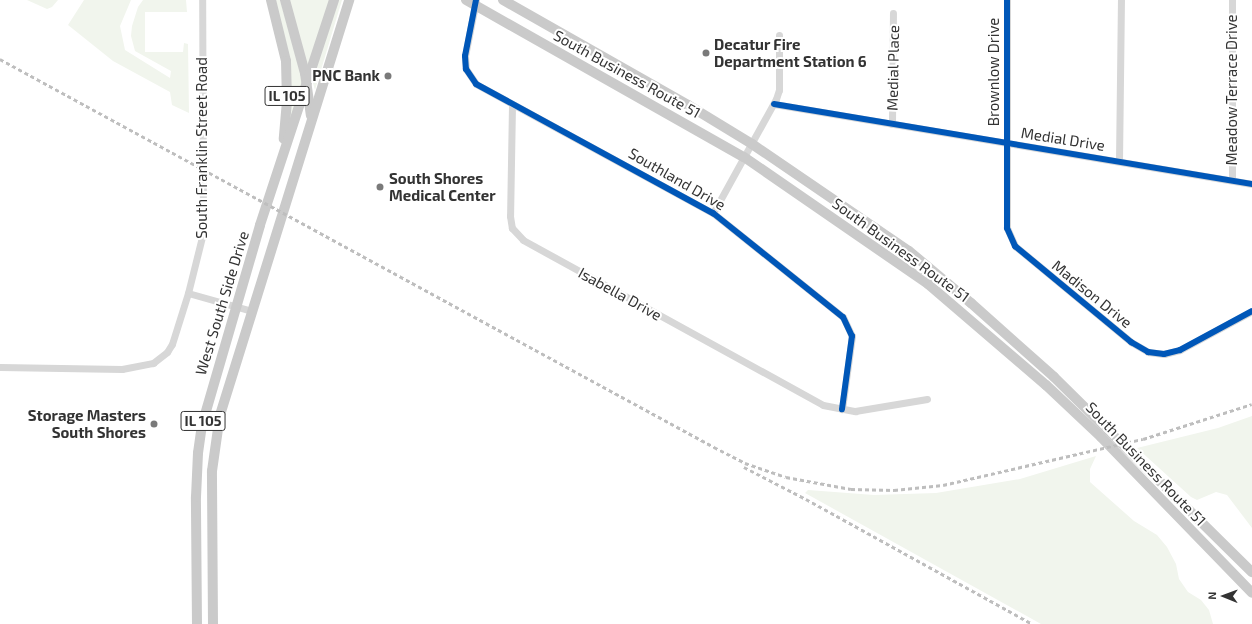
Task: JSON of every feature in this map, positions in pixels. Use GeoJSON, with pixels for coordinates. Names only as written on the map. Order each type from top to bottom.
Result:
{"type":"FeatureCollection","features":[{"type":"Feature","properties":{"kind":"main road","name":"IL 105"},"geometry":{"type":"LineString","coordinates":[[271,0],[284,50],[287,86],[285,129],[272,192]]}},
{"type":"Feature","properties":{"kind":"main road","name":"IL 105"},"geometry":{"type":"LineString","coordinates":[[285,0],[307,81],[310,128]]}},
{"type":"Feature","properties":{"kind":"main road","name":"West South Side Drive"},"geometry":{"type":"LineString","coordinates":[[197,624],[198,453],[211,390],[307,81],[334,0]]}},
{"type":"Feature","properties":{"kind":"main road","name":"West South Side Drive"},"geometry":{"type":"LineString","coordinates":[[213,624],[213,451],[220,415],[349,0]]}},
{"type":"Feature","properties":{"kind":"main road","name":"South Business Route 51"},"geometry":{"type":"LineString","coordinates":[[466,0],[476,3],[744,157],[928,284],[1101,437],[1252,593]]}},
{"type":"Feature","properties":{"kind":"main road","name":"South Business Route 51"},"geometry":{"type":"LineString","coordinates":[[503,0],[688,105],[752,144],[909,251],[971,302],[1054,377],[1252,572]]}},
{"type":"Feature","properties":{"kind":"street","name":"South Franklin Street Road"},"geometry":{"type":"LineString","coordinates":[[0,367],[133,368],[153,363],[164,355],[172,344],[188,293],[203,233],[202,0]]}},
{"type":"Feature","properties":{"kind":"street","name":"Brownlow Drive"},"geometry":{"type":"LineString","coordinates":[[1007,0],[1007,143]]}},
{"type":"Feature","properties":{"kind":"street"},"geometry":{"type":"LineString","coordinates":[[1119,161],[1121,0]]}},
{"type":"Feature","properties":{"kind":"street","name":"Meadow Terrace Drive"},"geometry":{"type":"LineString","coordinates":[[1232,0],[1232,180]]}},
{"type":"Feature","properties":{"kind":"street","name":"Southland Drive"},"geometry":{"type":"LineString","coordinates":[[476,3],[465,56],[466,69],[476,84],[512,106],[713,213],[836,310],[848,323],[851,347],[842,409]]}},
{"type":"Feature","properties":{"kind":"street","name":"Medial Place"},"geometry":{"type":"LineString","coordinates":[[892,124],[894,13]]}},
{"type":"Feature","properties":{"kind":"street"},"geometry":{"type":"LineString","coordinates":[[713,213],[774,104],[779,90],[779,35]]}},
{"type":"Feature","properties":{"kind":"street","name":"Medial Drive"},"geometry":{"type":"LineString","coordinates":[[774,104],[1252,184]]}},
{"type":"Feature","properties":{"kind":"street","name":"Isabella Drive"},"geometry":{"type":"LineString","coordinates":[[512,106],[510,216],[512,228],[518,236],[815,401],[842,409],[855,411],[927,398]]}},
{"type":"Feature","properties":{"kind":"street","name":"Madison Drive"},"geometry":{"type":"LineString","coordinates":[[1007,143],[1007,228],[1012,242],[1023,255],[1135,345],[1153,353],[1175,351],[1252,311]]}},
{"type":"Feature","properties":{"kind":"street"},"geometry":{"type":"LineString","coordinates":[[188,293],[252,311]]}},
{"type":"Feature","properties":{"kind":"shaded area"},"geometry":{"type":"Polygon","coordinates":[[[27,0],[58,0],[52,7],[47,9],[27,0]]]}},
{"type":"Feature","properties":{"kind":"shaded area"},"geometry":{"type":"Polygon","coordinates":[[[84,0],[131,0],[120,26],[125,50],[170,78],[171,71],[135,51],[131,36],[132,26],[138,7],[143,0],[186,0],[187,12],[145,12],[145,52],[183,52],[184,43],[188,44],[189,113],[172,105],[170,92],[113,61],[68,25],[84,0]]]}},
{"type":"Feature","properties":{"kind":"shaded area"},"geometry":{"type":"Polygon","coordinates":[[[274,0],[280,0],[303,80],[289,128],[290,110],[274,0]]]}},
{"type":"Feature","properties":{"kind":"shaded area"},"geometry":{"type":"Polygon","coordinates":[[[287,0],[331,0],[308,68],[287,0]]]}},
{"type":"Feature","properties":{"kind":"shaded area"},"geometry":{"type":"Polygon","coordinates":[[[338,0],[342,0],[315,90],[312,80],[338,0]]]}},
{"type":"Feature","properties":{"kind":"shaded area"},"geometry":{"type":"Polygon","coordinates":[[[1252,416],[1252,528],[1227,495],[1216,492],[1197,500],[1191,497],[1137,448],[1218,428],[1252,416]]]}},
{"type":"Feature","properties":{"kind":"shaded area"},"geometry":{"type":"Polygon","coordinates":[[[1096,456],[1090,469],[1090,482],[1134,521],[1157,535],[1167,547],[1176,564],[1179,579],[1188,592],[1201,600],[1209,610],[1213,624],[1041,624],[805,493],[808,490],[874,495],[936,493],[1020,479],[1096,456]]]}},
{"type":"Feature","properties":{"kind":"railway"},"geometry":{"type":"LineString","coordinates":[[0,59],[714,447],[745,463],[786,477],[851,489],[894,490],[943,485],[1143,439],[1252,404]]}},
{"type":"Feature","properties":{"kind":"railway"},"geometry":{"type":"LineString","coordinates":[[744,467],[806,499],[1032,624]]}},
{"type":"Feature","properties":{"kind":"cycle path"},"geometry":{"type":"LineString","coordinates":[[476,0],[465,56],[466,69],[476,84],[713,213],[843,317],[852,336],[842,409]]}},
{"type":"Feature","properties":{"kind":"cycle path"},"geometry":{"type":"LineString","coordinates":[[1007,0],[1007,228],[1015,246],[1131,342],[1148,352],[1164,354],[1180,350],[1252,311]]}},
{"type":"Feature","properties":{"kind":"cycle path"},"geometry":{"type":"LineString","coordinates":[[774,104],[1252,184]]}},
{"type":"Feature","properties":{"kind":"place","name":"Decatur Fire Department Station 6"},"geometry":{"type":"Point","coordinates":[706,53]}},
{"type":"Feature","properties":{"kind":"place","name":"PNC Bank"},"geometry":{"type":"Point","coordinates":[388,76]}},
{"type":"Feature","properties":{"kind":"place","name":"South Shores Medical Center"},"geometry":{"type":"Point","coordinates":[380,187]}},
{"type":"Feature","properties":{"kind":"place","name":"Storage Masters South Shores"},"geometry":{"type":"Point","coordinates":[154,424]}}]}
